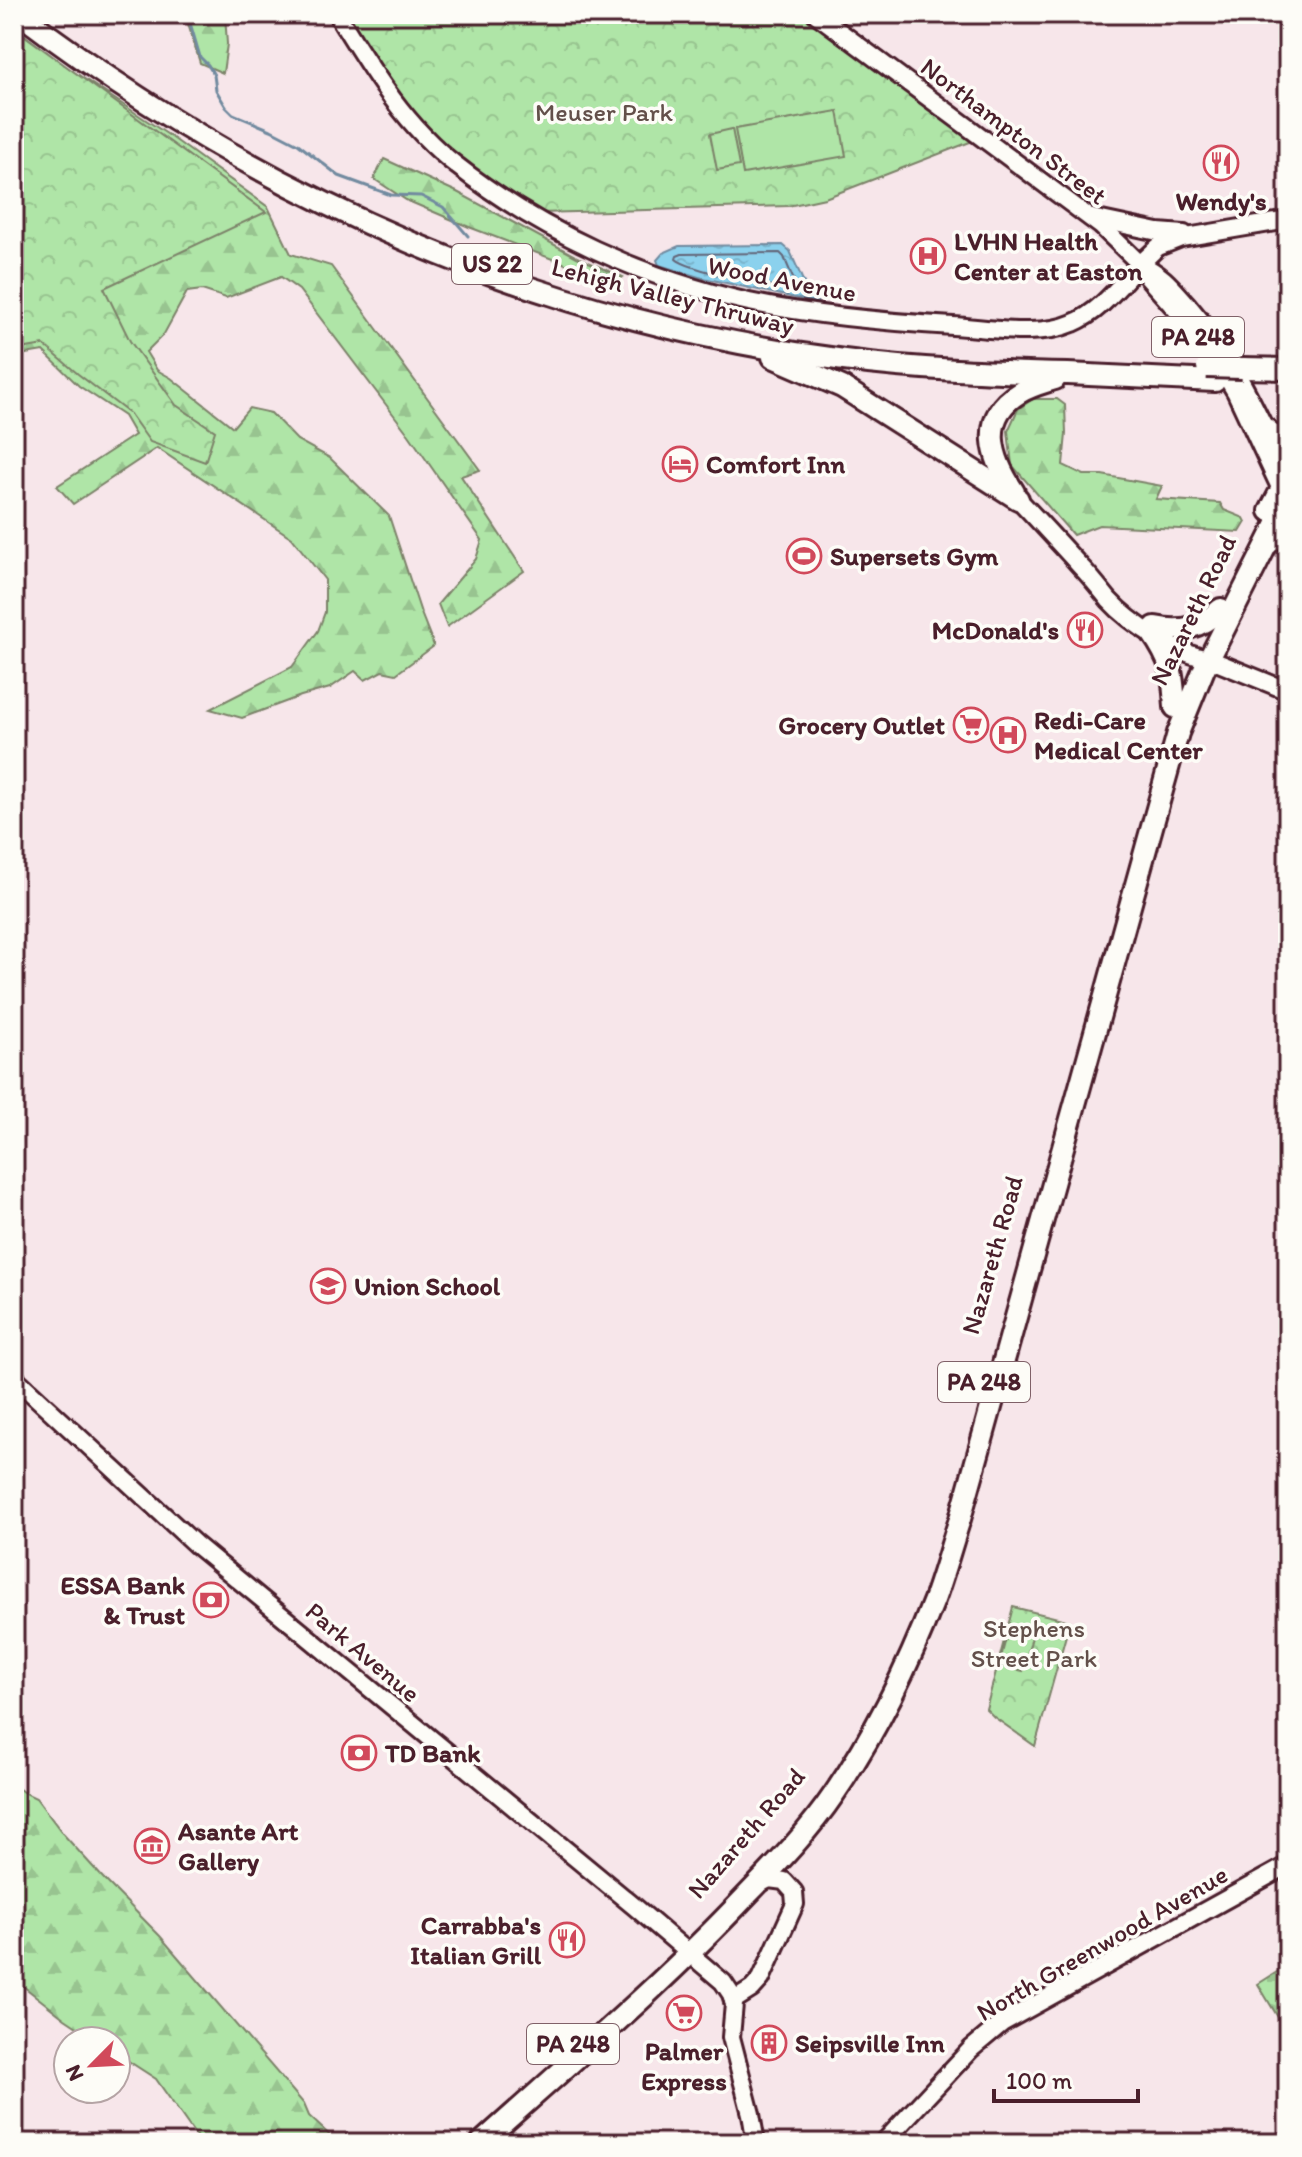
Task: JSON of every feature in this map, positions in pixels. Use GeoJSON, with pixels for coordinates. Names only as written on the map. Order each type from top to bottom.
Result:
{"type":"FeatureCollection","features":[{"type":"Feature","properties":{"kind":"highway","name":"Lehigh Valley Thruway"},"geometry":{"type":"LineString","coordinates":[[20,14],[103,75],[194,133],[287,185],[438,255],[531,289],[635,319],[736,342],[896,366],[998,373],[1211,374]]}},
{"type":"Feature","properties":{"kind":"highway","name":"Lehigh Valley Thruway"},"geometry":{"type":"LineString","coordinates":[[38,14],[155,97],[292,176],[435,242],[585,294],[738,332],[855,350],[1000,362],[1246,375],[1288,383]]}},
{"type":"Feature","properties":{"kind":"highway"},"geometry":{"type":"LineString","coordinates":[[736,342],[842,387],[1018,499]]}},
{"type":"Feature","properties":{"kind":"highway","name":"Lehigh Valley Thruway"},"geometry":{"type":"LineString","coordinates":[[1246,375],[1288,369]]}},
{"type":"Feature","properties":{"kind":"highway"},"geometry":{"type":"LineString","coordinates":[[1018,499],[994,454],[993,434],[999,414],[1012,398],[1024,390],[1071,374]]}},
{"type":"Feature","properties":{"kind":"highway"},"geometry":{"type":"LineString","coordinates":[[1266,429],[1288,442]]}},
{"type":"Feature","properties":{"kind":"highway","name":"Nazareth Road"},"geometry":{"type":"LineString","coordinates":[[481,2143],[685,1950],[824,1785],[876,1697],[917,1604],[958,1475],[1175,707],[1266,547],[1287,494]]}},
{"type":"Feature","properties":{"kind":"highway","name":"Nazareth Road"},"geometry":{"type":"LineString","coordinates":[[468,2143],[756,1885],[823,1810],[863,1749],[900,1679],[935,1597],[975,1466],[1202,655],[1221,609],[1287,494]]}},
{"type":"Feature","properties":{"kind":"highway"},"geometry":{"type":"LineString","coordinates":[[1175,707],[1171,667],[1154,630],[1189,629],[1221,609]]}},
{"type":"Feature","properties":{"kind":"main road","name":"Wood Avenue"},"geometry":{"type":"LineString","coordinates":[[337,14],[399,108],[424,137],[455,165],[563,233],[641,269],[751,302],[915,324],[1037,330],[1071,324],[1088,315],[1158,247],[1193,235],[1288,220]]}},
{"type":"Feature","properties":{"kind":"main road","name":"Northampton Street"},"geometry":{"type":"LineString","coordinates":[[816,14],[1113,236],[1140,264],[1223,371],[1287,494]]}},
{"type":"Feature","properties":{"kind":"main road"},"geometry":{"type":"LineString","coordinates":[[1088,217],[1158,232],[1193,235]]}},
{"type":"Feature","properties":{"kind":"main road","name":"Northampton Street"},"geometry":{"type":"LineString","coordinates":[[1140,264],[1156,271],[1221,347],[1266,429],[1287,494]]}},
{"type":"Feature","properties":{"kind":"main road"},"geometry":{"type":"LineString","coordinates":[[1018,499],[1110,600],[1134,621],[1202,655],[1288,691]]}},
{"type":"Feature","properties":{"kind":"main road"},"geometry":{"type":"LineString","coordinates":[[1266,547],[1288,536]]}},
{"type":"Feature","properties":{"kind":"main road","name":"Park Avenue"},"geometry":{"type":"LineString","coordinates":[[14,1377],[195,1544],[717,1977],[727,1987],[733,2001]]}},
{"type":"Feature","properties":{"kind":"main road","name":"North Greenwood Avenue"},"geometry":{"type":"LineString","coordinates":[[883,2143],[971,2049],[1002,2023],[1288,1865]]}},
{"type":"Feature","properties":{"kind":"main road"},"geometry":{"type":"LineString","coordinates":[[756,1885],[766,1880],[781,1880],[791,1887],[795,1897],[795,1904],[760,1982],[733,2001],[731,2035],[756,2143]]}},
{"type":"Feature","properties":{"kind":"main road"},"geometry":{"type":"LineString","coordinates":[[717,1977],[728,1982],[740,1982],[757,1975],[767,1966]]}},
{"type":"Feature","properties":{"kind":"green space"},"geometry":{"type":"Polygon","coordinates":[[[185,14],[225,14],[227,44],[223,73],[200,63],[185,14]]]}},
{"type":"Feature","properties":{"kind":"green space","name":"Meuser Park"},"geometry":{"type":"Polygon","coordinates":[[[343,14],[816,14],[983,139],[825,198],[788,206],[539,213],[446,149],[396,93],[343,14]]]}},
{"type":"Feature","properties":{"kind":"green space"},"geometry":{"type":"Polygon","coordinates":[[[14,27],[268,207],[291,254],[331,266],[480,470],[461,476],[524,571],[447,627],[438,604],[476,559],[482,540],[409,435],[299,290],[281,277],[226,298],[202,290],[187,292],[164,334],[146,352],[157,370],[233,427],[249,408],[271,413],[297,440],[330,458],[389,516],[434,646],[396,674],[382,671],[365,680],[355,671],[330,688],[242,718],[210,709],[292,667],[318,631],[325,612],[325,580],[292,538],[157,448],[73,504],[57,486],[135,435],[124,416],[79,386],[43,351],[14,356],[14,27]]]}},
{"type":"Feature","properties":{"kind":"green space"},"geometry":{"type":"Polygon","coordinates":[[[14,28],[266,212],[104,288],[130,341],[176,405],[215,431],[205,462],[150,442],[130,414],[44,345],[14,350],[14,28]]]}},
{"type":"Feature","properties":{"kind":"green space"},"geometry":{"type":"Polygon","coordinates":[[[838,111],[846,156],[743,174],[735,129],[838,111]]]}},
{"type":"Feature","properties":{"kind":"green space"},"geometry":{"type":"Polygon","coordinates":[[[732,129],[739,166],[717,170],[710,134],[732,129]]]}},
{"type":"Feature","properties":{"kind":"green space"},"geometry":{"type":"Polygon","coordinates":[[[384,159],[457,192],[577,257],[623,277],[615,283],[406,200],[374,179],[384,159]]]}},
{"type":"Feature","properties":{"kind":"green space"},"geometry":{"type":"Polygon","coordinates":[[[1033,399],[1057,399],[1065,405],[1063,465],[1084,475],[1102,475],[1162,486],[1156,499],[1220,503],[1224,510],[1244,518],[1246,522],[1240,532],[1099,525],[1073,535],[1012,465],[1008,431],[1018,409],[1033,399]]]}},
{"type":"Feature","properties":{"kind":"green space","name":"Stephens Street Park"},"geometry":{"type":"Polygon","coordinates":[[[1013,1607],[1070,1621],[1035,1746],[986,1709],[1013,1607]]]}},
{"type":"Feature","properties":{"kind":"green space"},"geometry":{"type":"Polygon","coordinates":[[[1009,1627],[1033,1633],[1023,1671],[999,1665],[1009,1627]]]}},
{"type":"Feature","properties":{"kind":"green space"},"geometry":{"type":"Polygon","coordinates":[[[14,1785],[36,1798],[64,1835],[160,1936],[304,2104],[309,2116],[338,2143],[201,2143],[156,2079],[132,2063],[132,2025],[74,2025],[14,1979],[14,1785]]]}},
{"type":"Feature","properties":{"kind":"green space"},"geometry":{"type":"Polygon","coordinates":[[[1288,1965],[1288,2034],[1258,1984],[1288,1965]]]}},
{"type":"Feature","properties":{"kind":"water"},"geometry":{"type":"Polygon","coordinates":[[[783,245],[790,251],[807,290],[818,303],[699,277],[659,265],[657,260],[663,253],[679,246],[783,245]]]}},
{"type":"Feature","properties":{"kind":"waterway"},"geometry":{"type":"LineString","coordinates":[[183,14],[190,23],[200,57],[214,75],[216,90],[233,114],[298,144],[339,176],[391,195],[421,196],[443,207],[468,236]]}},
{"type":"Feature","properties":{"kind":"place","name":"Wendy's"},"geometry":{"type":"Point","coordinates":[1221,163]}},
{"type":"Feature","properties":{"kind":"place","name":"LVHN Health Center at Easton"},"geometry":{"type":"Point","coordinates":[928,256]}},
{"type":"Feature","properties":{"kind":"place","name":"Comfort Inn"},"geometry":{"type":"Point","coordinates":[680,464]}},
{"type":"Feature","properties":{"kind":"place","name":"Supersets Gym"},"geometry":{"type":"Point","coordinates":[804,556]}},
{"type":"Feature","properties":{"kind":"place","name":"McDonald's"},"geometry":{"type":"Point","coordinates":[1085,630]}},
{"type":"Feature","properties":{"kind":"place","name":"Grocery Outlet"},"geometry":{"type":"Point","coordinates":[971,725]}},
{"type":"Feature","properties":{"kind":"place","name":"Redi-Care Medical Center"},"geometry":{"type":"Point","coordinates":[1008,735]}},
{"type":"Feature","properties":{"kind":"place","name":"Union School"},"geometry":{"type":"Point","coordinates":[328,1286]}},
{"type":"Feature","properties":{"kind":"place","name":"ESSA Bank & Trust"},"geometry":{"type":"Point","coordinates":[211,1600]}},
{"type":"Feature","properties":{"kind":"place","name":"TD Bank"},"geometry":{"type":"Point","coordinates":[359,1753]}},
{"type":"Feature","properties":{"kind":"place","name":"Asante Art Gallery"},"geometry":{"type":"Point","coordinates":[152,1846]}},
{"type":"Feature","properties":{"kind":"place","name":"Carrabba's Italian Grill"},"geometry":{"type":"Point","coordinates":[567,1940]}},
{"type":"Feature","properties":{"kind":"place","name":"Palmer Express"},"geometry":{"type":"Point","coordinates":[684,2013]}},
{"type":"Feature","properties":{"kind":"place","name":"Seipsville Inn"},"geometry":{"type":"Point","coordinates":[769,2043]}}]}
